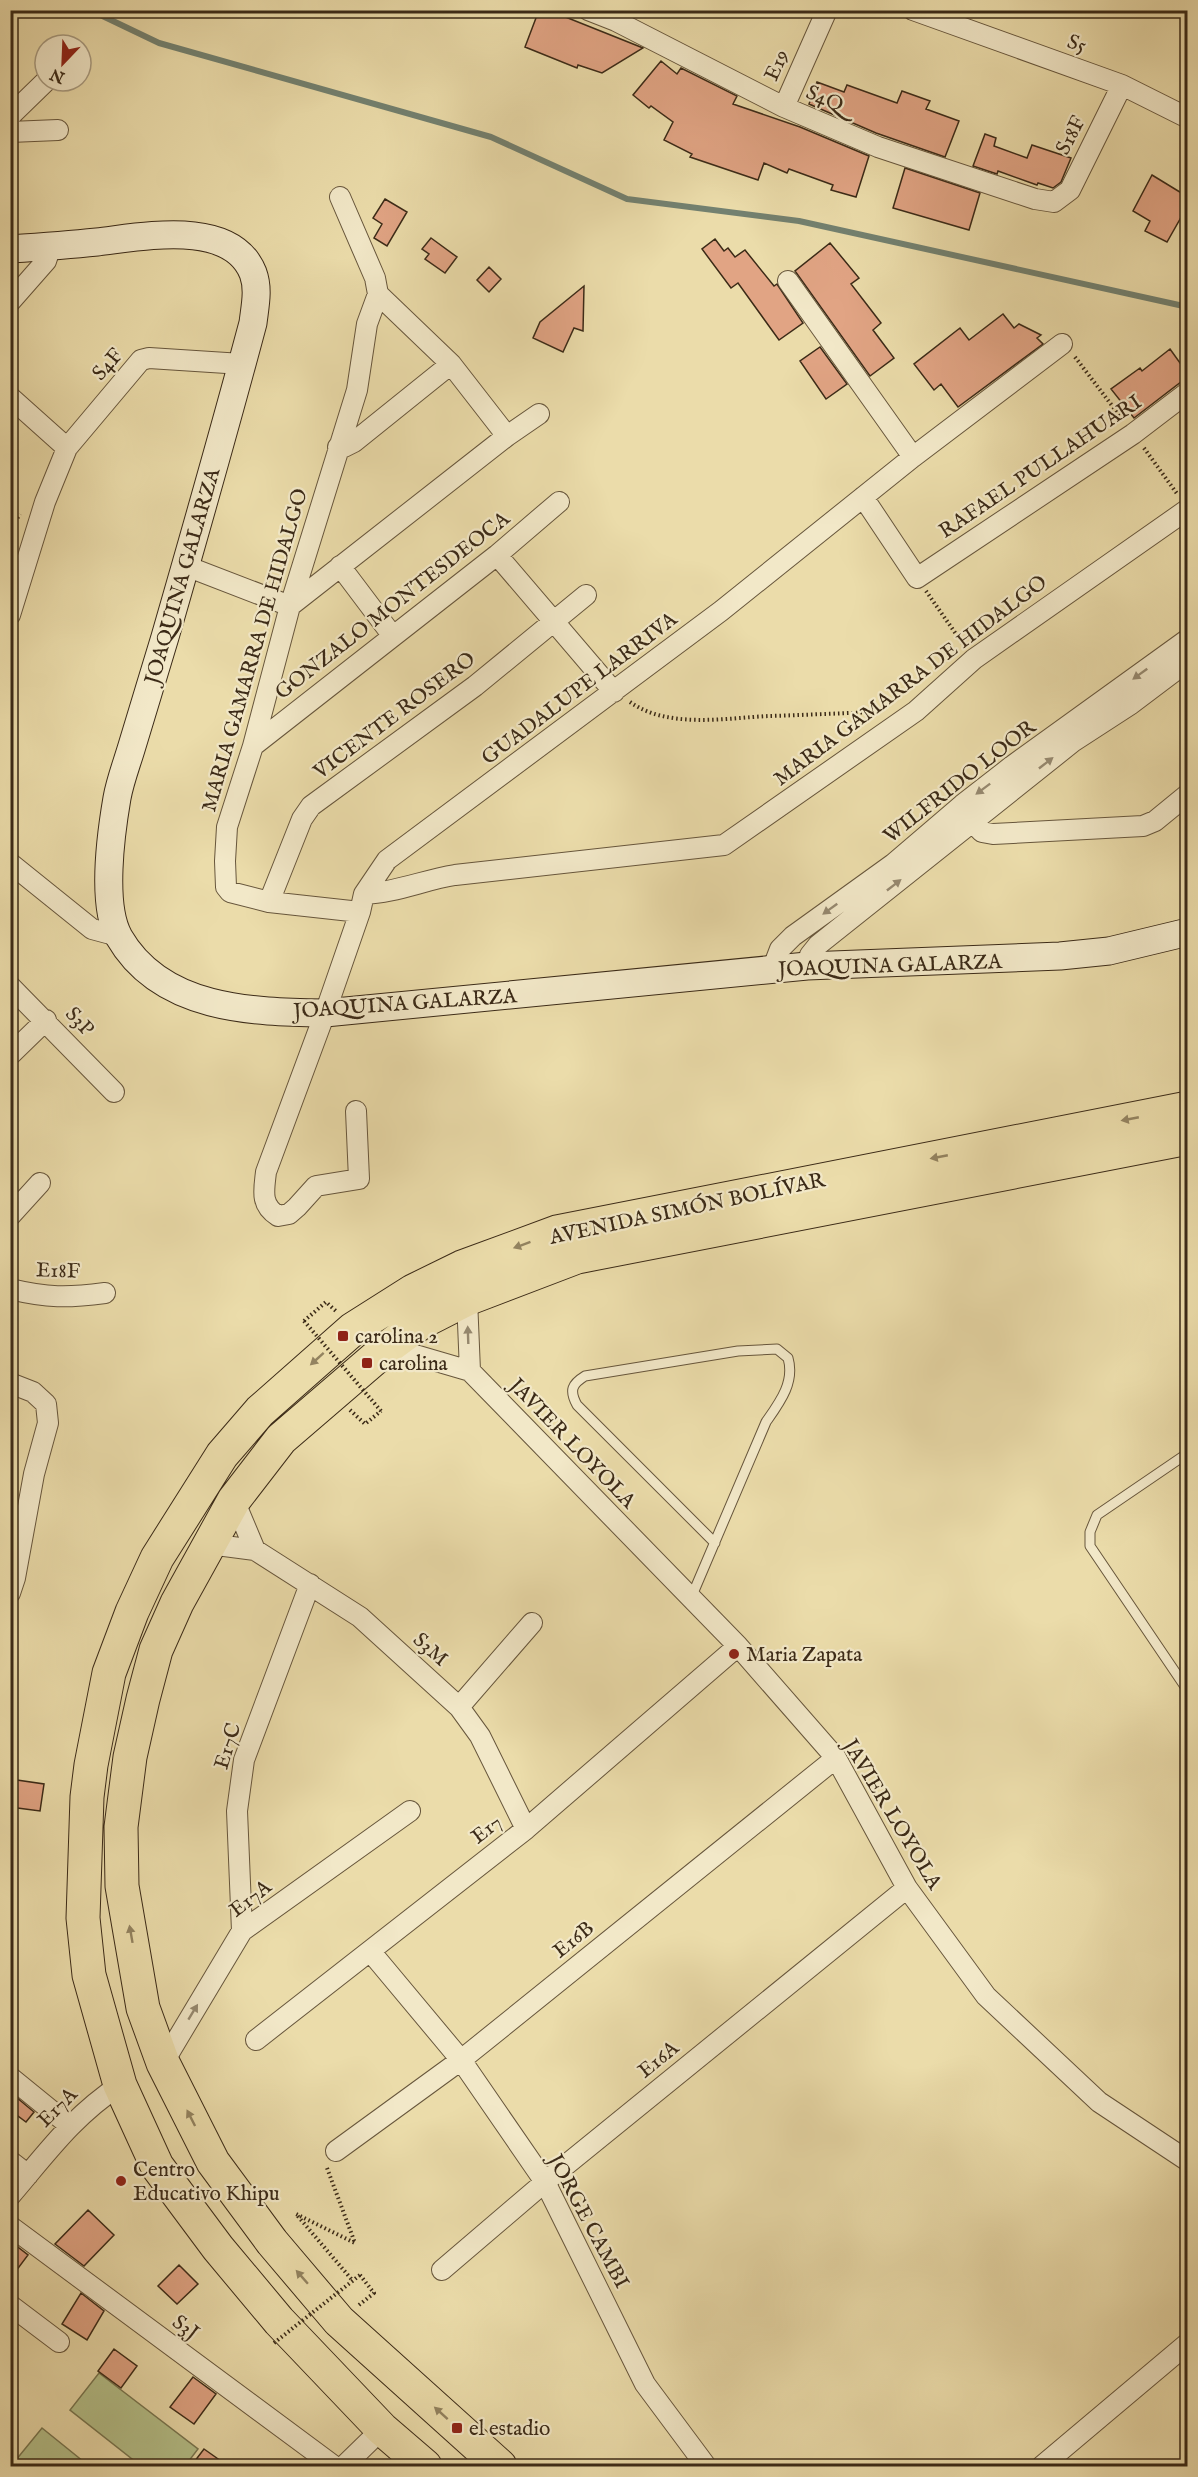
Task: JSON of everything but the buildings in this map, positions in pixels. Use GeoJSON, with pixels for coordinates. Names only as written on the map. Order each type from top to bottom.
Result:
{"type":"FeatureCollection","features":[{"type":"Feature","properties":{"kind":"highway","name":"AVENIDA SIMÓN BOLÍVAR"},"geometry":{"type":"LineString","coordinates":[[425,2466],[382,2429],[279,2321],[218,2248],[157,2166],[120,2085],[89,1975],[83,1918],[87,1797],[109,1672],[132,1612],[157,1558],[222,1455],[260,1411],[343,1336],[413,1291],[462,1267],[557,1232],[1188,1108]]}},
{"type":"Feature","properties":{"kind":"highway","name":"AVENIDA SIMÓN BOLÍVAR"},"geometry":{"type":"LineString","coordinates":[[500,2466],[339,2320],[272,2242],[213,2162],[163,2063],[143,2008],[122,1886],[122,1827],[129,1757],[156,1650],[177,1603],[234,1500],[281,1439],[388,1347],[422,1322],[467,1299],[577,1257],[1188,1137]]}},
{"type":"Feature","properties":{"kind":"street","name":"S4Q"},"geometry":{"type":"LineString","coordinates":[[588,10],[616,21],[784,107],[878,147],[1035,199],[1054,202]]}},
{"type":"Feature","properties":{"kind":"street","name":"E19"},"geometry":{"type":"LineString","coordinates":[[784,107],[827,10]]}},
{"type":"Feature","properties":{"kind":"street","name":"S5"},"geometry":{"type":"LineString","coordinates":[[913,10],[1122,85],[1188,118]]}},
{"type":"Feature","properties":{"kind":"street","name":"S18F"},"geometry":{"type":"LineString","coordinates":[[1054,202],[1070,190],[1122,85]]}},
{"type":"Feature","properties":{"kind":"street"},"geometry":{"type":"LineString","coordinates":[[10,116],[34,93]]}},
{"type":"Feature","properties":{"kind":"street"},"geometry":{"type":"LineString","coordinates":[[10,132],[58,130]]}},
{"type":"Feature","properties":{"kind":"street"},"geometry":{"type":"LineString","coordinates":[[340,197],[375,278],[378,294],[451,364],[507,436]]}},
{"type":"Feature","properties":{"kind":"street","name":"JOAQUINA GALARZA"},"geometry":{"type":"LineString","coordinates":[[10,249],[178,234],[213,240],[234,250],[250,267],[256,290],[253,323],[242,364],[186,566],[118,795],[110,849],[111,911],[118,936],[138,961],[156,978],[188,995],[225,1006],[266,1012],[325,1013],[807,966],[1060,956],[1109,951],[1188,932]]}},
{"type":"Feature","properties":{"kind":"street"},"geometry":{"type":"LineString","coordinates":[[10,302],[46,261],[51,246]]}},
{"type":"Feature","properties":{"kind":"street"},"geometry":{"type":"LineString","coordinates":[[788,281],[913,457]]}},
{"type":"Feature","properties":{"kind":"street","name":"MARIA GAMARRA DE HIDALGO"},"geometry":{"type":"LineString","coordinates":[[378,294],[367,324],[357,390],[290,606],[253,746],[227,827],[225,883],[228,891],[269,902],[362,903],[379,893],[455,875],[724,845],[916,711],[974,659],[1188,509]]}},
{"type":"Feature","properties":{"kind":"street","name":"GUADALUPE LARRIVA"},"geometry":{"type":"LineString","coordinates":[[356,1111],[359,1179],[316,1186],[289,1214],[278,1216],[265,1205],[263,1197],[266,1172],[325,1013],[362,903],[387,860],[721,611],[913,457],[1062,344]]}},
{"type":"Feature","properties":{"kind":"street","name":"S4F"},"geometry":{"type":"LineString","coordinates":[[67,448],[144,359],[242,364]]}},
{"type":"Feature","properties":{"kind":"street"},"geometry":{"type":"LineString","coordinates":[[338,447],[354,442],[451,364]]}},
{"type":"Feature","properties":{"kind":"street","name":"RAFAEL PULLAHUARI"},"geometry":{"type":"LineString","coordinates":[[917,578],[1133,434],[1188,392]]}},
{"type":"Feature","properties":{"kind":"street"},"geometry":{"type":"LineString","coordinates":[[10,397],[67,448],[45,502],[10,615]]}},
{"type":"Feature","properties":{"kind":"street"},"geometry":{"type":"LineString","coordinates":[[186,566],[290,606],[507,436],[539,414]]}},
{"type":"Feature","properties":{"kind":"street"},"geometry":{"type":"LineString","coordinates":[[863,497],[917,578]]}},
{"type":"Feature","properties":{"kind":"street","name":"GONZALO MONTESDEOCA"},"geometry":{"type":"LineString","coordinates":[[253,746],[497,555],[559,502]]}},
{"type":"Feature","properties":{"kind":"street"},"geometry":{"type":"LineString","coordinates":[[497,555],[614,692]]}},
{"type":"Feature","properties":{"kind":"street"},"geometry":{"type":"LineString","coordinates":[[340,566],[392,636]]}},
{"type":"Feature","properties":{"kind":"street","name":"VICENTE ROSERO"},"geometry":{"type":"LineString","coordinates":[[269,902],[302,819],[315,803],[475,686],[586,595]]}},
{"type":"Feature","properties":{"kind":"street","name":"WILFRIDO LOOR"},"geometry":{"type":"LineString","coordinates":[[772,970],[780,949],[793,936],[892,864],[1012,766],[1188,639]]}},
{"type":"Feature","properties":{"kind":"street","name":"WILFRIDO LOOR"},"geometry":{"type":"LineString","coordinates":[[807,966],[810,955],[818,945],[973,823],[1011,789],[1074,741],[1131,704],[1188,661]]}},
{"type":"Feature","properties":{"kind":"street"},"geometry":{"type":"LineString","coordinates":[[973,823],[982,831],[993,834],[1143,826],[1155,821],[1188,794]]}},
{"type":"Feature","properties":{"kind":"street"},"geometry":{"type":"LineString","coordinates":[[10,863],[92,929],[118,936]]}},
{"type":"Feature","properties":{"kind":"street","name":"S3P"},"geometry":{"type":"LineString","coordinates":[[10,986],[46,1020],[114,1092]]}},
{"type":"Feature","properties":{"kind":"street"},"geometry":{"type":"LineString","coordinates":[[10,1055],[46,1020]]}},
{"type":"Feature","properties":{"kind":"street"},"geometry":{"type":"LineString","coordinates":[[10,1216],[40,1183]]}},
{"type":"Feature","properties":{"kind":"street","name":"E18F"},"geometry":{"type":"LineString","coordinates":[[10,1289],[40,1296],[64,1298],[105,1293]]}},
{"type":"Feature","properties":{"kind":"street"},"geometry":{"type":"LineString","coordinates":[[467,1299],[470,1371]]}},
{"type":"Feature","properties":{"kind":"street","name":"JAVIER LOYOLA"},"geometry":{"type":"LineString","coordinates":[[388,1347],[470,1371],[738,1646],[836,1758],[907,1888],[986,1996],[1099,2102],[1188,2161]]}},
{"type":"Feature","properties":{"kind":"street"},"geometry":{"type":"LineString","coordinates":[[10,1383],[33,1392],[46,1404],[48,1423],[34,1474],[13,1586]]}},
{"type":"Feature","properties":{"kind":"street"},"geometry":{"type":"LineString","coordinates":[[234,1500],[255,1550]]}},
{"type":"Feature","properties":{"kind":"street","name":"S3M"},"geometry":{"type":"LineString","coordinates":[[209,1544],[255,1550],[360,1617],[459,1707],[480,1736],[526,1829]]}},
{"type":"Feature","properties":{"kind":"street","name":"E17C"},"geometry":{"type":"LineString","coordinates":[[242,1931],[237,1811],[244,1760],[310,1584]]}},
{"type":"Feature","properties":{"kind":"street"},"geometry":{"type":"LineString","coordinates":[[459,1707],[532,1623]]}},
{"type":"Feature","properties":{"kind":"street","name":"E17"},"geometry":{"type":"LineString","coordinates":[[256,2040],[526,1829],[738,1646]]}},
{"type":"Feature","properties":{"kind":"street","name":"E16B"},"geometry":{"type":"LineString","coordinates":[[336,2151],[461,2060],[836,1758]]}},
{"type":"Feature","properties":{"kind":"street","name":"E17A"},"geometry":{"type":"LineString","coordinates":[[163,2063],[242,1931],[410,1811]]}},
{"type":"Feature","properties":{"kind":"street","name":"E16A"},"geometry":{"type":"LineString","coordinates":[[442,2270],[545,2182],[907,1888]]}},
{"type":"Feature","properties":{"kind":"street","name":"JORGE CAMBI"},"geometry":{"type":"LineString","coordinates":[[370,1951],[461,2060],[545,2182],[645,2384],[706,2466]]}},
{"type":"Feature","properties":{"kind":"street"},"geometry":{"type":"LineString","coordinates":[[10,2077],[69,2125]]}},
{"type":"Feature","properties":{"kind":"street","name":"E17A"},"geometry":{"type":"LineString","coordinates":[[10,2196],[69,2125],[95,2101],[120,2085]]}},
{"type":"Feature","properties":{"kind":"street"},"geometry":{"type":"LineString","coordinates":[[10,2161],[28,2175]]}},
{"type":"Feature","properties":{"kind":"street","name":"S3J"},"geometry":{"type":"LineString","coordinates":[[10,2226],[334,2466]]}},
{"type":"Feature","properties":{"kind":"street"},"geometry":{"type":"LineString","coordinates":[[10,2305],[59,2342]]}},
{"type":"Feature","properties":{"kind":"street"},"geometry":{"type":"LineString","coordinates":[[1042,2466],[1188,2343]]}},
{"type":"Feature","properties":{"kind":"street"},"geometry":{"type":"LineString","coordinates":[[344,2466],[382,2429]]}},
{"type":"Feature","properties":{"kind":"lane"},"geometry":{"type":"LineString","coordinates":[[691,1598],[766,1422],[781,1401],[791,1376],[788,1358],[777,1349],[738,1352],[585,1376],[575,1382],[572,1387],[572,1396],[577,1405],[714,1543]]}},
{"type":"Feature","properties":{"kind":"lane"},"geometry":{"type":"LineString","coordinates":[[1188,1453],[1098,1515],[1090,1532],[1090,1546],[1188,1691]]}},
{"type":"Feature","properties":{"kind":"path"},"geometry":{"type":"LineString","coordinates":[[917,578],[974,659]]}},
{"type":"Feature","properties":{"kind":"path"},"geometry":{"type":"LineString","coordinates":[[614,692],[640,710],[691,719],[916,711]]}},
{"type":"Feature","properties":{"kind":"path"},"geometry":{"type":"LineString","coordinates":[[326,1302],[304,1321],[381,1411],[364,1424]]}},
{"type":"Feature","properties":{"kind":"path"},"geometry":{"type":"LineString","coordinates":[[336,2151],[325,2162],[355,2243],[296,2214],[351,2279]]}},
{"type":"Feature","properties":{"kind":"path"},"geometry":{"type":"LineString","coordinates":[[274,2343],[351,2279],[360,2275],[374,2293]]}},
{"type":"Feature","properties":{"kind":"green space"},"geometry":{"type":"Polygon","coordinates":[[[99,2373],[198,2449],[185,2466],[141,2466],[70,2410],[99,2373]]]}},
{"type":"Feature","properties":{"kind":"green space"},"geometry":{"type":"Polygon","coordinates":[[[42,2428],[89,2466],[11,2466],[42,2428]]]}},
{"type":"Feature","properties":{"kind":"waterway"},"geometry":{"type":"LineString","coordinates":[[90,10],[159,43],[491,137],[627,199],[799,221],[1188,307]]}},
{"type":"Feature","properties":{"kind":"place","name":"carolina 2"},"geometry":{"type":"Point","coordinates":[343,1336]}},
{"type":"Feature","properties":{"kind":"place","name":"carolina"},"geometry":{"type":"Point","coordinates":[367,1363]}},
{"type":"Feature","properties":{"kind":"place","name":"Maria Zapata"},"geometry":{"type":"Point","coordinates":[734,1654]}},
{"type":"Feature","properties":{"kind":"place","name":"Centro Educativo Khipu"},"geometry":{"type":"Point","coordinates":[121,2181]}},
{"type":"Feature","properties":{"kind":"place","name":"el estadio"},"geometry":{"type":"Point","coordinates":[457,2428]}}]}
